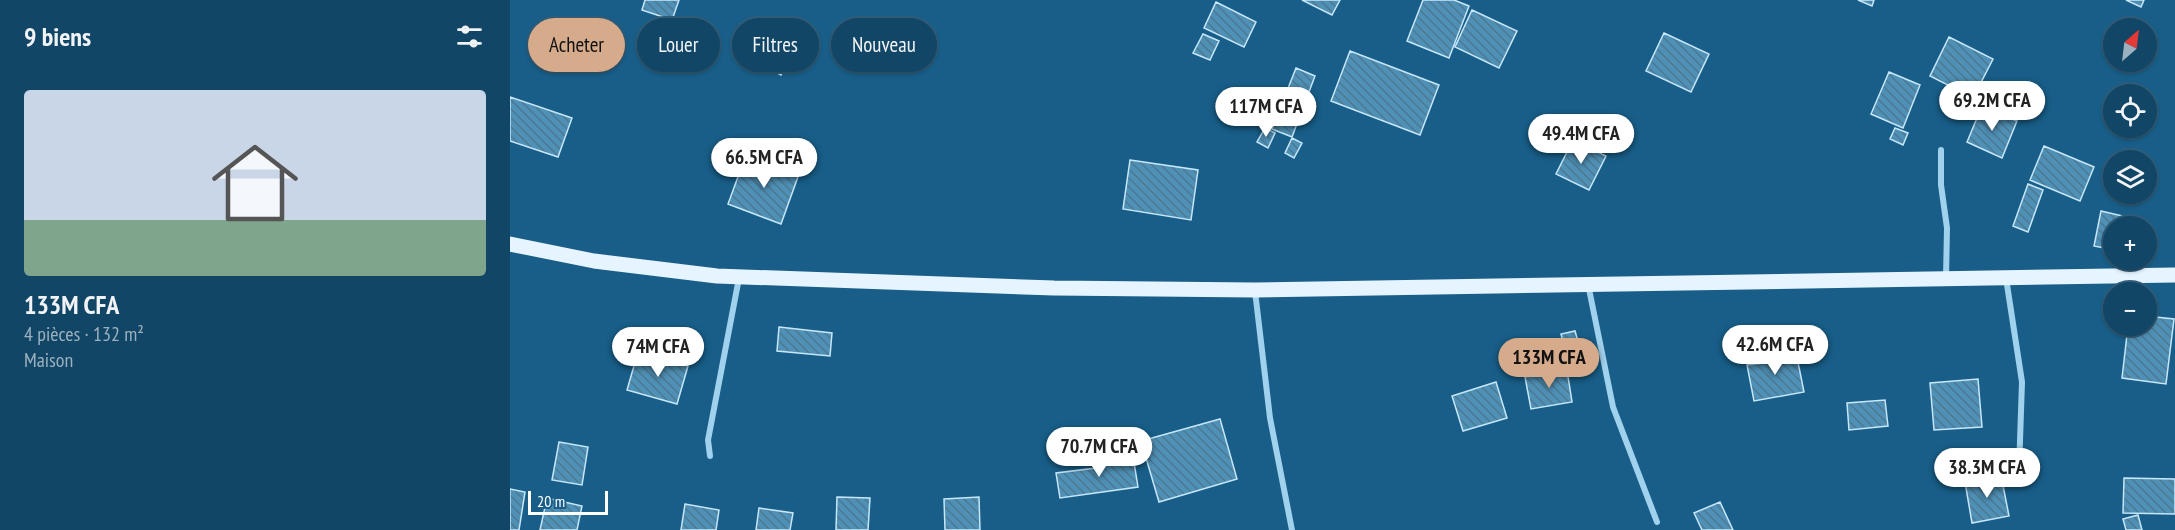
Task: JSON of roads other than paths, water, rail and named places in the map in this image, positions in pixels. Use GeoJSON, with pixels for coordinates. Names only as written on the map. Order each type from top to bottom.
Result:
{"type":"FeatureCollection","features":[{"type":"Feature","properties":{"kind":"main road"},"geometry":{"type":"LineString","coordinates":[[510,244],[594,261],[739,278],[1054,288],[1255,290],[2175,275]]}},
{"type":"Feature","properties":{"kind":"street"},"geometry":{"type":"LineString","coordinates":[[1941,150],[1941,185],[1947,228],[1946,279]]}},
{"type":"Feature","properties":{"kind":"street"},"geometry":{"type":"LineString","coordinates":[[710,456],[708,440],[739,278]]}},
{"type":"Feature","properties":{"kind":"street"},"geometry":{"type":"LineString","coordinates":[[2006,278],[2022,382],[2019,470]]}},
{"type":"Feature","properties":{"kind":"street"},"geometry":{"type":"LineString","coordinates":[[1588,284],[1612,407],[1658,522]]}},
{"type":"Feature","properties":{"kind":"street"},"geometry":{"type":"LineString","coordinates":[[1255,290],[1270,418],[1292,530]]}}]}
